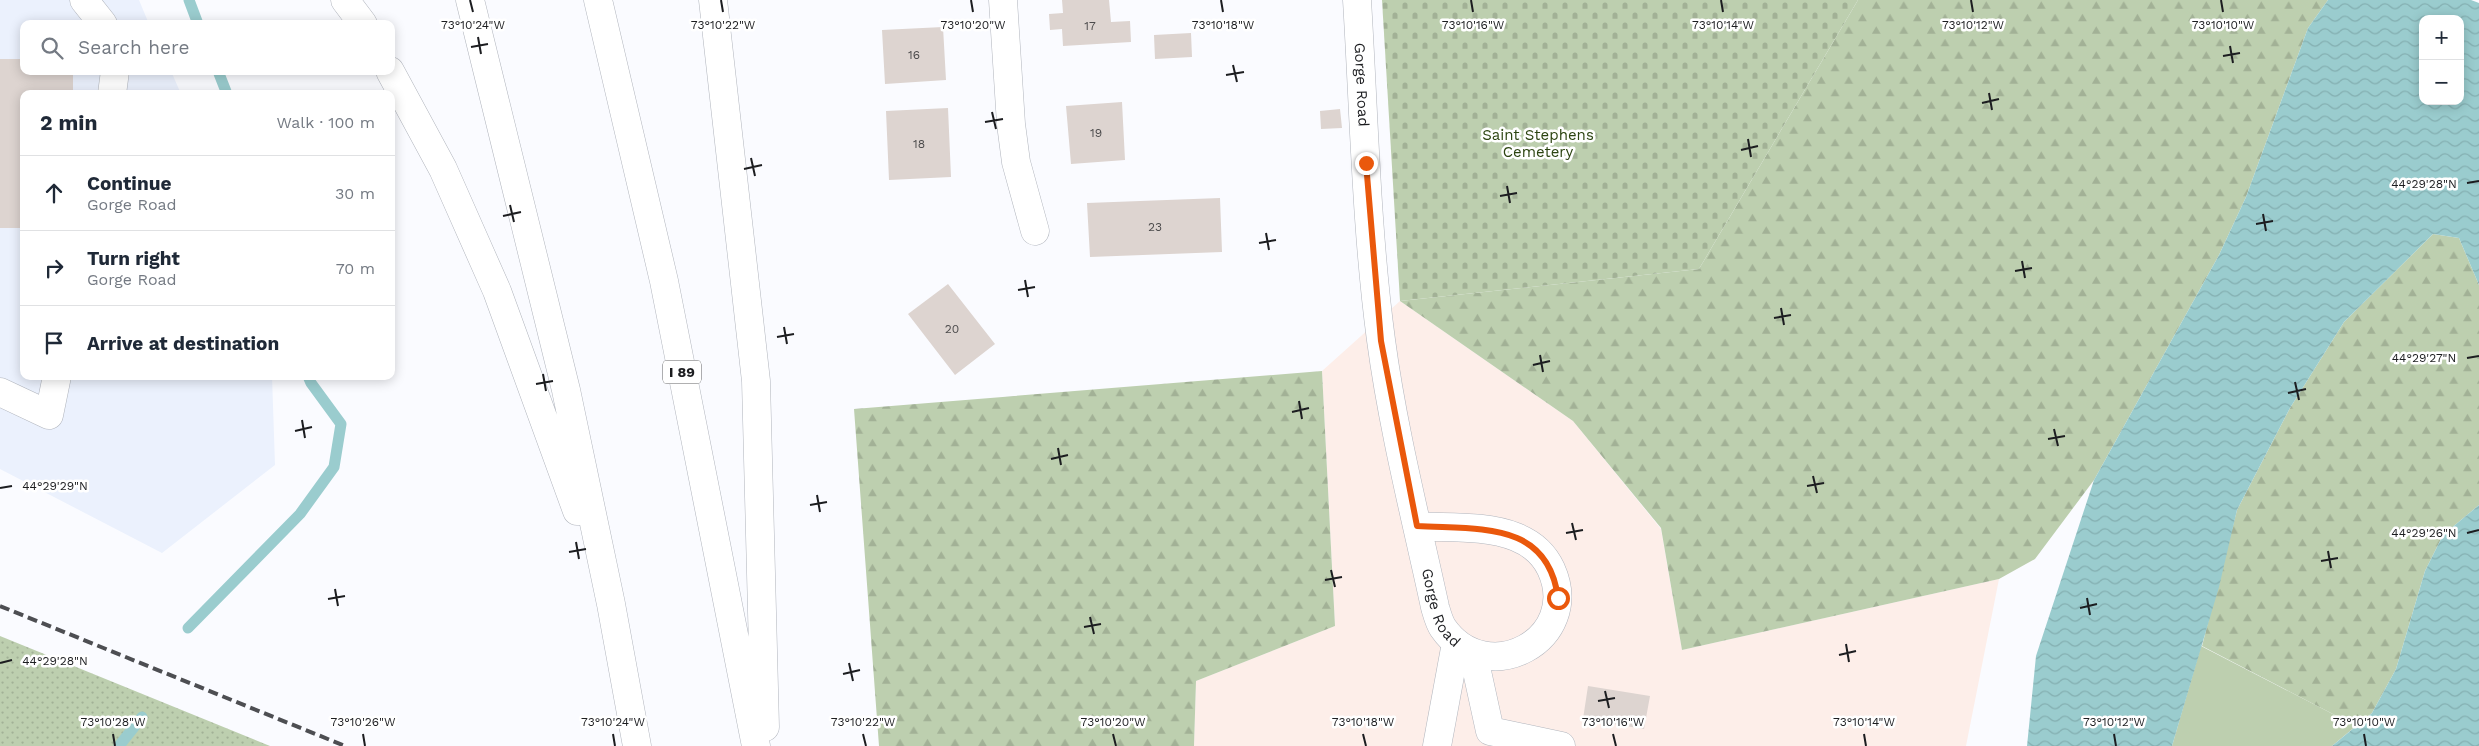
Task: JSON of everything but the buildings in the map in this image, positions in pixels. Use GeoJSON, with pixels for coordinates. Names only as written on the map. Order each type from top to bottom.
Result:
{"type":"FeatureCollection","features":[{"type":"Feature","properties":{"kind":"main road"},"geometry":{"type":"LineString","coordinates":[[84,0],[100,20]]}},
{"type":"Feature","properties":{"kind":"main road"},"geometry":{"type":"LineString","coordinates":[[345,0],[360,20]]}},
{"type":"Feature","properties":{"kind":"main road"},"geometry":{"type":"LineString","coordinates":[[470,0],[566,390],[611,604],[637,746]]}},
{"type":"Feature","properties":{"kind":"main road","name":"I 89"},"geometry":{"type":"LineString","coordinates":[[598,0],[664,281],[756,746]]}},
{"type":"Feature","properties":{"kind":"main road"},"geometry":{"type":"LineString","coordinates":[[713,0],[756,381],[766,746]]}},
{"type":"Feature","properties":{"kind":"main road"},"geometry":{"type":"LineString","coordinates":[[1003,0],[1010,124],[1016,162],[1034,231]]}},
{"type":"Feature","properties":{"kind":"main road","name":"Gorge Road"},"geometry":{"type":"LineString","coordinates":[[1356,0],[1373,259],[1381,341],[1417,526],[1435,607],[1442,627],[1465,648],[1492,658],[1512,655],[1530,647],[1544,634],[1554,617],[1558,598],[1556,579],[1548,561],[1534,547],[1515,537],[1494,532],[1417,526]]}},
{"type":"Feature","properties":{"kind":"main road"},"geometry":{"type":"LineString","coordinates":[[113,90],[114,75]]}},
{"type":"Feature","properties":{"kind":"main road"},"geometry":{"type":"LineString","coordinates":[[392,75],[443,169],[496,291],[611,604]]}},
{"type":"Feature","properties":{"kind":"main road"},"geometry":{"type":"LineString","coordinates":[[0,392],[49,415],[56,380]]}},
{"type":"Feature","properties":{"kind":"main road"},"geometry":{"type":"LineString","coordinates":[[1437,746],[1465,648]]}},
{"type":"Feature","properties":{"kind":"main road"},"geometry":{"type":"LineString","coordinates":[[1465,648],[1490,730],[1561,746]]}},
{"type":"Feature","properties":{"kind":"shaded area"},"geometry":{"type":"Polygon","coordinates":[[[0,0],[139,0],[147,20],[20,20],[20,75],[173,75],[179,90],[20,90],[20,380],[272,380],[275,465],[162,553],[0,469],[0,0]]]}},
{"type":"Feature","properties":{"kind":"shaded area"},"geometry":{"type":"Polygon","coordinates":[[[1400,301],[1573,421],[1661,529],[1682,650],[1999,579],[1966,746],[1194,746],[1196,681],[1335,626],[1322,371],[1400,301]]]}},
{"type":"Feature","properties":{"kind":"green space","name":"Saint Stephens Cemetery"},"geometry":{"type":"Polygon","coordinates":[[[1382,0],[1858,0],[1699,269],[1400,301],[1382,0]]]}},
{"type":"Feature","properties":{"kind":"green space"},"geometry":{"type":"Polygon","coordinates":[[[1858,0],[2328,0],[2308,28],[2246,197],[2219,255],[2094,480],[2035,559],[1999,579],[1682,650],[1661,528],[1573,421],[1400,301],[1699,269],[1858,0]]]}},
{"type":"Feature","properties":{"kind":"green space"},"geometry":{"type":"Polygon","coordinates":[[[2433,234],[2459,238],[2479,285],[2479,505],[2443,535],[2425,571],[2396,669],[2372,713],[2356,726],[2202,646],[2237,510],[2290,408],[2344,322],[2433,234]]]}},
{"type":"Feature","properties":{"kind":"green space"},"geometry":{"type":"Polygon","coordinates":[[[1322,371],[1335,626],[1196,681],[1194,746],[879,746],[854,409],[1322,371]]]}},
{"type":"Feature","properties":{"kind":"green space"},"geometry":{"type":"Polygon","coordinates":[[[0,636],[270,746],[0,746],[0,636]]]}},
{"type":"Feature","properties":{"kind":"green space"},"geometry":{"type":"Polygon","coordinates":[[[2201,646],[2356,726],[2332,746],[2172,746],[2201,646]]]}},
{"type":"Feature","properties":{"kind":"water"},"geometry":{"type":"Polygon","coordinates":[[[2328,0],[2471,0],[2479,3],[2479,285],[2459,238],[2433,234],[2344,322],[2290,408],[2237,510],[2219,587],[2172,746],[2027,746],[2036,656],[2094,480],[2219,255],[2246,197],[2308,28],[2328,0]]]}},
{"type":"Feature","properties":{"kind":"water"},"geometry":{"type":"Polygon","coordinates":[[[2479,505],[2479,746],[2332,746],[2372,713],[2396,669],[2425,571],[2443,535],[2479,505]]]}},
{"type":"Feature","properties":{"kind":"waterway"},"geometry":{"type":"LineString","coordinates":[[189,0],[196,20]]}},
{"type":"Feature","properties":{"kind":"waterway"},"geometry":{"type":"LineString","coordinates":[[220,75],[225,90]]}},
{"type":"Feature","properties":{"kind":"waterway"},"geometry":{"type":"LineString","coordinates":[[188,628],[300,514],[334,467],[341,424],[310,380]]}},
{"type":"Feature","properties":{"kind":"waterway"},"geometry":{"type":"LineString","coordinates":[[119,746],[142,717]]}},
{"type":"Feature","properties":{"kind":"railway"},"geometry":{"type":"LineString","coordinates":[[0,606],[345,746]]}},
{"type":"Feature","properties":{"kind":"route"},"geometry":{"type":"LineString","coordinates":[[1366,163],[1381,341],[1417,526],[1494,532],[1515,537],[1534,547],[1548,561],[1556,579],[1558,598]]}}]}
